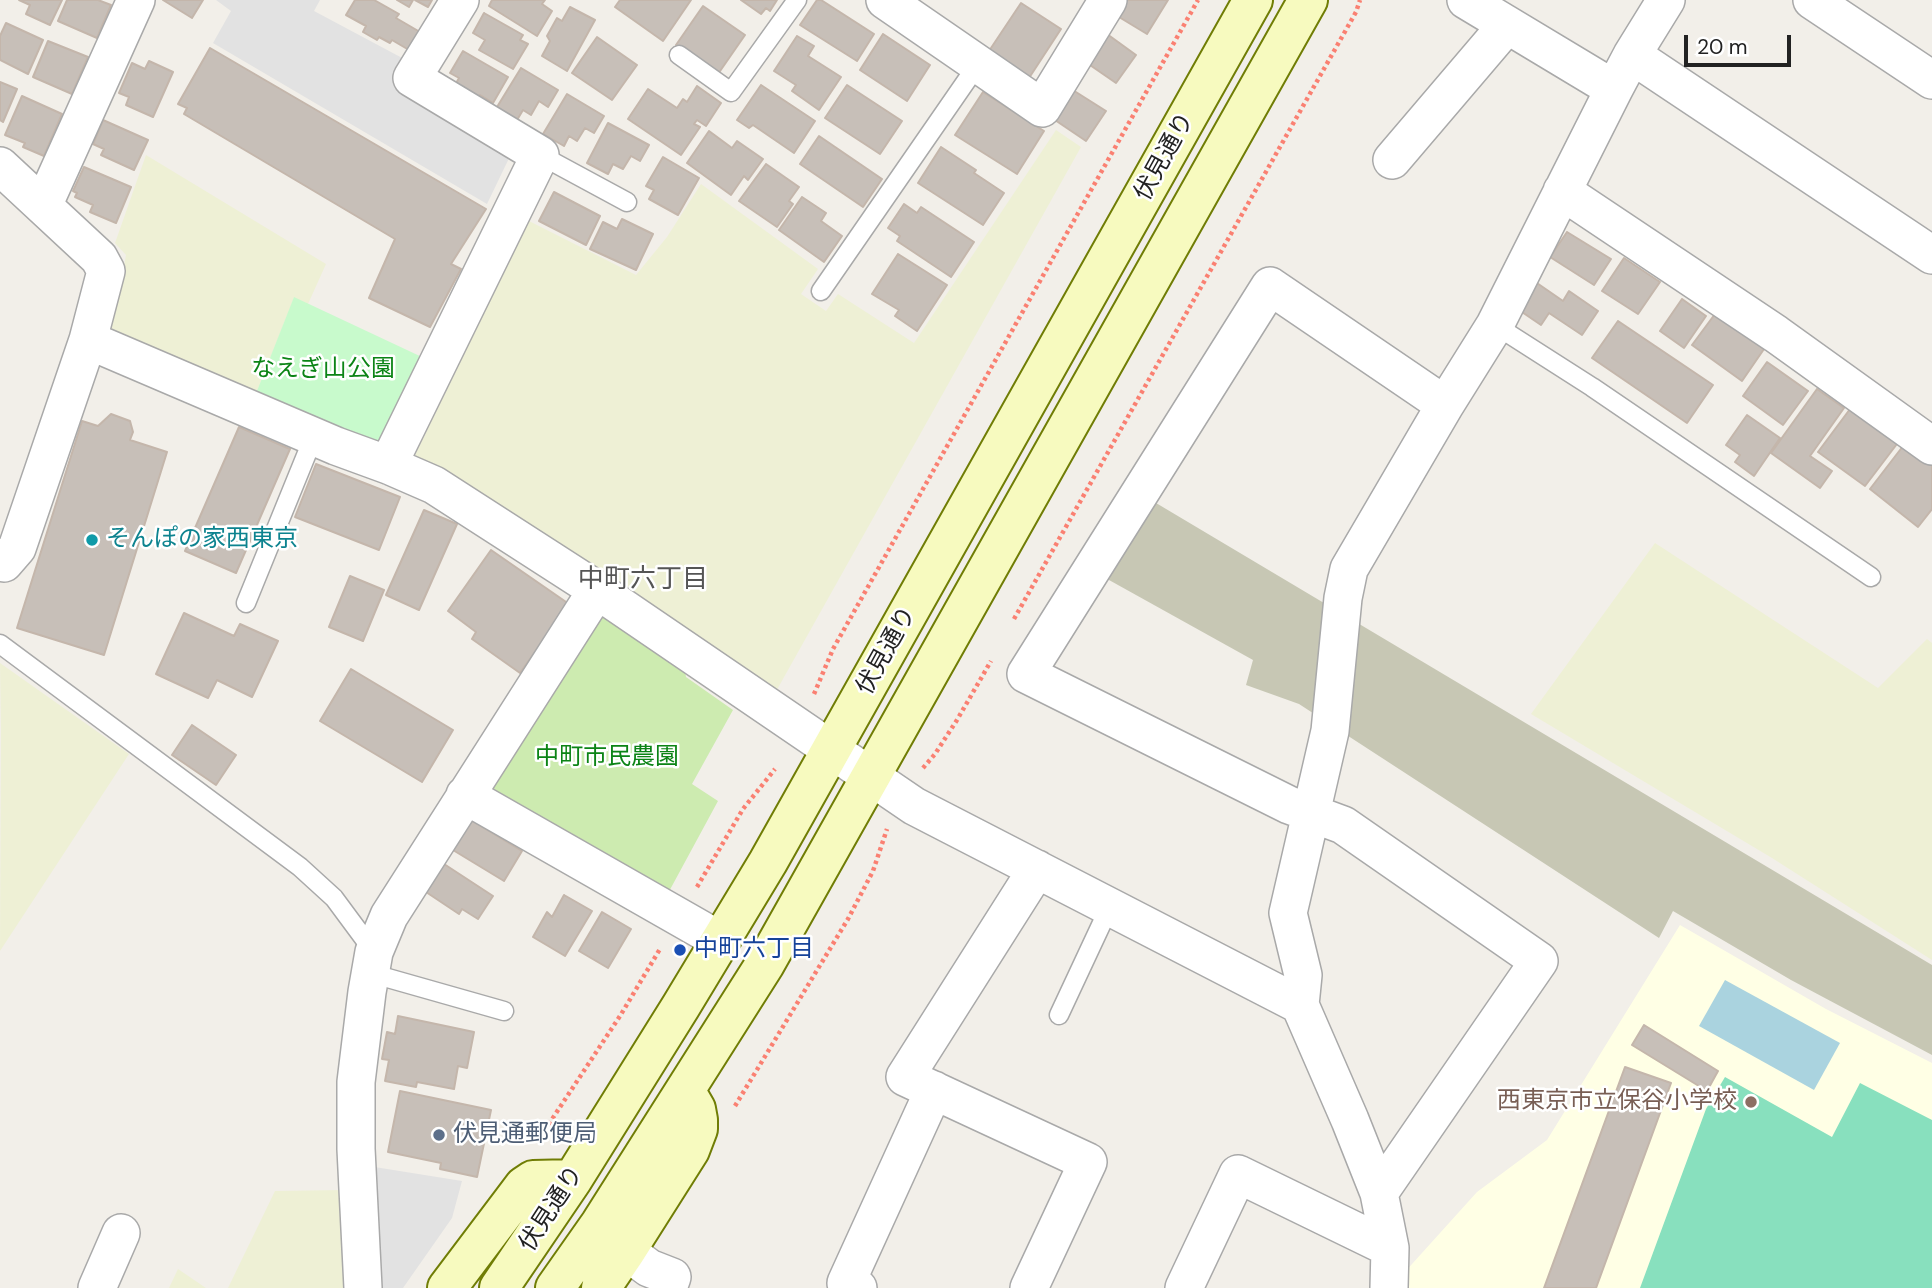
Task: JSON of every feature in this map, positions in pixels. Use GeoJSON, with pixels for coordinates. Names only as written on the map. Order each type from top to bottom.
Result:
{"type":"FeatureCollection","features":[{"type":"Feature","properties":{"kind":"main road","name":"伏見通り"},"geometry":{"type":"LineString","coordinates":[[499,1288],[573,1179],[721,941],[817,741],[1253,0]]}},
{"type":"Feature","properties":{"kind":"main road","name":"伏見通り"},"geometry":{"type":"LineString","coordinates":[[555,1288],[600,1224],[765,964],[1308,0]]}},
{"type":"Feature","properties":{"kind":"main road"},"geometry":{"type":"LineString","coordinates":[[601,1288],[690,1150],[698,1129],[696,1109],[685,1090]]}},
{"type":"Feature","properties":{"kind":"main road"},"geometry":{"type":"LineString","coordinates":[[447,1288],[524,1186],[533,1180],[573,1179]]}},
{"type":"Feature","properties":{"kind":"street"},"geometry":{"type":"LineString","coordinates":[[43,206],[136,0]]}},
{"type":"Feature","properties":{"kind":"street"},"geometry":{"type":"LineString","coordinates":[[388,466],[540,155],[412,78],[460,0]]}},
{"type":"Feature","properties":{"kind":"street"},"geometry":{"type":"LineString","coordinates":[[885,0],[1042,108],[1108,0]]}},
{"type":"Feature","properties":{"kind":"street"},"geometry":{"type":"LineString","coordinates":[[1466,0],[1614,89]]}},
{"type":"Feature","properties":{"kind":"street"},"geometry":{"type":"LineString","coordinates":[[1389,1288],[1390,1248],[1379,1193],[1300,1005],[1303,975],[1287,913],[1329,731],[1343,598],[1349,569],[1495,325],[1614,89],[1666,0]]}},
{"type":"Feature","properties":{"kind":"street"},"geometry":{"type":"LineString","coordinates":[[1812,0],[1932,80]]}},
{"type":"Feature","properties":{"kind":"street"},"geometry":{"type":"LineString","coordinates":[[1392,160],[1507,24]]}},
{"type":"Feature","properties":{"kind":"street"},"geometry":{"type":"LineString","coordinates":[[1632,55],[1932,256]]}},
{"type":"Feature","properties":{"kind":"street"},"geometry":{"type":"LineString","coordinates":[[0,166],[99,258],[106,271],[88,340],[17,548],[1,569]]}},
{"type":"Feature","properties":{"kind":"street"},"geometry":{"type":"LineString","coordinates":[[1562,191],[1776,334],[1932,446]]}},
{"type":"Feature","properties":{"kind":"street"},"geometry":{"type":"LineString","coordinates":[[1379,1193],[1539,961],[1343,825],[1289,805],[1026,674],[1270,286],[1445,405]]}},
{"type":"Feature","properties":{"kind":"street"},"geometry":{"type":"LineString","coordinates":[[88,340],[434,485],[597,590],[914,806],[1300,1005]]}},
{"type":"Feature","properties":{"kind":"street"},"geometry":{"type":"LineString","coordinates":[[363,1288],[356,1149],[356,1082],[372,962],[388,916],[597,590]]}},
{"type":"Feature","properties":{"kind":"street"},"geometry":{"type":"LineString","coordinates":[[465,794],[721,941]]}},
{"type":"Feature","properties":{"kind":"street"},"geometry":{"type":"LineString","coordinates":[[1029,1288],[1088,1162],[905,1077],[1037,869]]}},
{"type":"Feature","properties":{"kind":"street"},"geometry":{"type":"LineString","coordinates":[[858,1288],[846,1283],[934,1090]]}},
{"type":"Feature","properties":{"kind":"street"},"geometry":{"type":"LineString","coordinates":[[1184,1288],[1238,1174],[1390,1248]]}},
{"type":"Feature","properties":{"kind":"street"},"geometry":{"type":"LineString","coordinates":[[97,1288],[121,1233]]}},
{"type":"Feature","properties":{"kind":"street"},"geometry":{"type":"LineString","coordinates":[[626,1251],[649,1268],[672,1277],[668,1288]]}},
{"type":"Feature","properties":{"kind":"lane"},"geometry":{"type":"LineString","coordinates":[[679,55],[731,92],[797,0]]}},
{"type":"Feature","properties":{"kind":"lane"},"geometry":{"type":"LineString","coordinates":[[821,291],[978,64]]}},
{"type":"Feature","properties":{"kind":"lane"},"geometry":{"type":"LineString","coordinates":[[540,155],[626,202]]}},
{"type":"Feature","properties":{"kind":"lane"},"geometry":{"type":"LineString","coordinates":[[1495,325],[1592,387],[1871,577]]}},
{"type":"Feature","properties":{"kind":"lane"},"geometry":{"type":"LineString","coordinates":[[246,603],[314,436]]}},
{"type":"Feature","properties":{"kind":"lane"},"geometry":{"type":"LineString","coordinates":[[0,644],[300,867],[334,898],[372,962],[505,1011]]}},
{"type":"Feature","properties":{"kind":"lane"},"geometry":{"type":"LineString","coordinates":[[1059,1015],[1109,908]]}},
{"type":"Feature","properties":{"kind":"path"},"geometry":{"type":"LineString","coordinates":[[531,1150],[620,1016],[743,809],[791,749],[817,741],[808,719],[816,687],[833,649],[1198,0]]}},
{"type":"Feature","properties":{"kind":"shaded area"},"geometry":{"type":"Polygon","coordinates":[[[216,0],[320,0],[314,11],[406,60],[394,84],[512,152],[487,204],[213,43],[231,11],[216,0]]]}},
{"type":"Feature","properties":{"kind":"shaded area"},"geometry":{"type":"Polygon","coordinates":[[[1056,130],[1081,147],[774,695],[706,642],[414,457],[529,221],[636,275],[667,237],[701,184],[818,269],[801,294],[826,311],[838,294],[914,343],[1056,130]]]}},
{"type":"Feature","properties":{"kind":"shaded area"},"geometry":{"type":"Polygon","coordinates":[[[146,155],[326,264],[308,304],[294,298],[253,401],[114,337],[110,322],[126,255],[115,243],[146,155]]]}},
{"type":"Feature","properties":{"kind":"shaded area"},"geometry":{"type":"Polygon","coordinates":[[[1151,500],[1932,965],[1932,1055],[1791,980],[1673,911],[1659,938],[1299,704],[1246,685],[1253,660],[1100,575],[1151,500]]]}},
{"type":"Feature","properties":{"kind":"shaded area"},"geometry":{"type":"Polygon","coordinates":[[[1655,543],[1878,688],[1927,639],[1932,643],[1932,960],[1772,858],[1531,714],[1655,543]]]}},
{"type":"Feature","properties":{"kind":"shaded area"},"geometry":{"type":"Polygon","coordinates":[[[0,663],[129,754],[0,951],[1,730],[0,663]]]}},
{"type":"Feature","properties":{"kind":"shaded area","name":"西東京市立保谷小学校"},"geometry":{"type":"Polygon","coordinates":[[[1680,925],[1826,1009],[1932,1063],[1932,1288],[1403,1288],[1403,1274],[1477,1192],[1547,1140],[1680,925]]]}},
{"type":"Feature","properties":{"kind":"shaded area"},"geometry":{"type":"Polygon","coordinates":[[[362,1165],[462,1181],[452,1218],[403,1288],[373,1288],[362,1165]]]}},
{"type":"Feature","properties":{"kind":"shaded area"},"geometry":{"type":"Polygon","coordinates":[[[345,1190],[353,1288],[228,1288],[275,1191],[345,1190]]]}},
{"type":"Feature","properties":{"kind":"shaded area"},"geometry":{"type":"Polygon","coordinates":[[[178,1269],[206,1288],[169,1288],[178,1269]]]}},
{"type":"Feature","properties":{"kind":"green space","name":"なえぎ山公園"},"geometry":{"type":"Polygon","coordinates":[[[294,297],[424,358],[382,453],[253,401],[294,297]]]}},
{"type":"Feature","properties":{"kind":"green space","name":"中町市民農園"},"geometry":{"type":"Polygon","coordinates":[[[600,609],[685,671],[686,677],[733,710],[692,784],[718,801],[666,897],[493,793],[489,780],[600,609]]]}},
{"type":"Feature","properties":{"kind":"green space"},"geometry":{"type":"Polygon","coordinates":[[[1725,1077],[1832,1137],[1860,1083],[1932,1120],[1932,1288],[1640,1288],[1706,1109],[1725,1077]]]}},
{"type":"Feature","properties":{"kind":"water"},"geometry":{"type":"Polygon","coordinates":[[[1725,980],[1840,1043],[1814,1090],[1699,1026],[1725,980]]]}},
{"type":"Feature","properties":{"kind":"building"},"geometry":{"type":"Polygon","coordinates":[[[19,0],[62,0],[50,25],[26,14],[30,5],[19,0]]]}},
{"type":"Feature","properties":{"kind":"building"},"geometry":{"type":"Polygon","coordinates":[[[67,0],[98,0],[111,5],[97,38],[58,21],[67,0]]]}},
{"type":"Feature","properties":{"kind":"building"},"geometry":{"type":"Polygon","coordinates":[[[163,0],[203,0],[192,18],[163,0]]]}},
{"type":"Feature","properties":{"kind":"building"},"geometry":{"type":"Polygon","coordinates":[[[355,0],[374,0],[399,14],[396,18],[420,32],[409,50],[392,40],[390,43],[379,37],[377,40],[363,32],[366,26],[346,15],[355,0]]]}},
{"type":"Feature","properties":{"kind":"building"},"geometry":{"type":"Polygon","coordinates":[[[397,0],[413,0],[409,7],[397,0]]]}},
{"type":"Feature","properties":{"kind":"building"},"geometry":{"type":"Polygon","coordinates":[[[415,0],[432,0],[428,7],[415,0]]]}},
{"type":"Feature","properties":{"kind":"building"},"geometry":{"type":"Polygon","coordinates":[[[492,0],[545,0],[542,4],[552,11],[537,36],[489,6],[492,0]]]}},
{"type":"Feature","properties":{"kind":"building"},"geometry":{"type":"Polygon","coordinates":[[[620,0],[691,0],[663,41],[615,7],[620,0]]]}},
{"type":"Feature","properties":{"kind":"building"},"geometry":{"type":"Polygon","coordinates":[[[741,0],[777,0],[770,11],[766,8],[761,14],[741,0]]]}},
{"type":"Feature","properties":{"kind":"building"},"geometry":{"type":"Polygon","coordinates":[[[817,0],[874,34],[857,61],[800,25],[817,0]]]}},
{"type":"Feature","properties":{"kind":"building"},"geometry":{"type":"Polygon","coordinates":[[[1122,0],[1168,0],[1147,34],[1114,14],[1122,0]]]}},
{"type":"Feature","properties":{"kind":"building"},"geometry":{"type":"Polygon","coordinates":[[[1021,3],[1061,29],[1029,78],[989,51],[1021,3]]]}},
{"type":"Feature","properties":{"kind":"building"},"geometry":{"type":"Polygon","coordinates":[[[703,6],[745,35],[718,74],[676,45],[703,6]]]}},
{"type":"Feature","properties":{"kind":"building"},"geometry":{"type":"Polygon","coordinates":[[[570,7],[595,20],[567,71],[542,56],[550,41],[547,36],[557,18],[562,21],[570,7]]]}},
{"type":"Feature","properties":{"kind":"building"},"geometry":{"type":"Polygon","coordinates":[[[484,13],[523,35],[520,40],[528,44],[513,69],[479,50],[485,40],[473,33],[484,13]]]}},
{"type":"Feature","properties":{"kind":"building"},"geometry":{"type":"Polygon","coordinates":[[[6,23],[43,40],[28,74],[0,60],[0,36],[6,23]]]}},
{"type":"Feature","properties":{"kind":"building"},"geometry":{"type":"Polygon","coordinates":[[[883,34],[930,65],[907,101],[860,70],[883,34]]]}},
{"type":"Feature","properties":{"kind":"building"},"geometry":{"type":"Polygon","coordinates":[[[1107,34],[1136,55],[1116,83],[1087,63],[1107,34]]]}},
{"type":"Feature","properties":{"kind":"building"},"geometry":{"type":"Polygon","coordinates":[[[797,36],[814,46],[808,56],[841,77],[819,110],[792,91],[796,85],[774,71],[797,36]]]}},
{"type":"Feature","properties":{"kind":"building"},"geometry":{"type":"Polygon","coordinates":[[[597,37],[637,65],[612,100],[572,73],[597,37]]]}},
{"type":"Feature","properties":{"kind":"building"},"geometry":{"type":"Polygon","coordinates":[[[48,41],[88,57],[72,94],[33,77],[48,41]]]}},
{"type":"Feature","properties":{"kind":"building"},"geometry":{"type":"Polygon","coordinates":[[[210,48],[486,209],[451,264],[461,269],[430,327],[369,298],[395,239],[184,114],[187,108],[178,104],[210,48]]]}},
{"type":"Feature","properties":{"kind":"building"},"geometry":{"type":"Polygon","coordinates":[[[463,51],[508,77],[493,103],[480,95],[477,99],[455,85],[459,78],[450,73],[463,51]]]}},
{"type":"Feature","properties":{"kind":"building"},"geometry":{"type":"Polygon","coordinates":[[[149,61],[173,72],[153,117],[126,105],[129,97],[119,93],[132,63],[145,69],[149,61]]]}},
{"type":"Feature","properties":{"kind":"building"},"geometry":{"type":"Polygon","coordinates":[[[521,68],[558,90],[548,107],[539,101],[531,115],[523,110],[517,120],[497,107],[521,68]]]}},
{"type":"Feature","properties":{"kind":"building"},"geometry":{"type":"Polygon","coordinates":[[[0,82],[17,89],[3,122],[0,120],[0,82]]]}},
{"type":"Feature","properties":{"kind":"building"},"geometry":{"type":"Polygon","coordinates":[[[761,85],[815,121],[794,153],[753,125],[749,128],[737,120],[761,85]]]}},
{"type":"Feature","properties":{"kind":"building"},"geometry":{"type":"Polygon","coordinates":[[[847,85],[902,121],[880,154],[825,118],[847,85]]]}},
{"type":"Feature","properties":{"kind":"building"},"geometry":{"type":"Polygon","coordinates":[[[697,86],[721,103],[706,126],[697,120],[694,124],[700,127],[681,155],[628,119],[648,89],[677,108],[683,99],[687,102],[697,86]]]}},
{"type":"Feature","properties":{"kind":"building"},"geometry":{"type":"Polygon","coordinates":[[[1068,87],[1106,111],[1086,141],[1049,116],[1068,87]]]}},
{"type":"Feature","properties":{"kind":"building"},"geometry":{"type":"Polygon","coordinates":[[[983,92],[1044,131],[1017,174],[955,135],[983,92]]]}},
{"type":"Feature","properties":{"kind":"building"},"geometry":{"type":"Polygon","coordinates":[[[567,94],[604,116],[594,133],[585,128],[577,141],[569,136],[564,146],[543,134],[567,94]]]}},
{"type":"Feature","properties":{"kind":"building"},"geometry":{"type":"Polygon","coordinates":[[[22,96],[62,114],[44,156],[23,147],[25,143],[5,135],[22,96]]]}},
{"type":"Feature","properties":{"kind":"building"},"geometry":{"type":"Polygon","coordinates":[[[103,120],[148,140],[134,170],[101,155],[104,149],[93,144],[103,120]]]}},
{"type":"Feature","properties":{"kind":"building"},"geometry":{"type":"Polygon","coordinates":[[[608,123],[649,145],[640,161],[631,156],[623,169],[613,164],[608,174],[587,163],[608,123]]]}},
{"type":"Feature","properties":{"kind":"building"},"geometry":{"type":"Polygon","coordinates":[[[709,131],[732,148],[737,141],[763,159],[748,180],[744,176],[731,195],[687,163],[709,131]]]}},
{"type":"Feature","properties":{"kind":"building"},"geometry":{"type":"Polygon","coordinates":[[[819,136],[882,179],[863,207],[800,164],[819,136]]]}},
{"type":"Feature","properties":{"kind":"building"},"geometry":{"type":"Polygon","coordinates":[[[941,147],[1004,193],[983,225],[918,183],[941,147]]]}},
{"type":"Feature","properties":{"kind":"building"},"geometry":{"type":"Polygon","coordinates":[[[663,157],[699,178],[678,215],[649,199],[654,190],[646,186],[663,157]]]}},
{"type":"Feature","properties":{"kind":"building"},"geometry":{"type":"Polygon","coordinates":[[[766,164],[799,187],[789,201],[793,204],[777,227],[739,201],[766,164]]]}},
{"type":"Feature","properties":{"kind":"building"},"geometry":{"type":"Polygon","coordinates":[[[84,167],[131,187],[116,223],[90,212],[93,205],[75,197],[77,193],[73,191],[84,167]]]}},
{"type":"Feature","properties":{"kind":"building"},"geometry":{"type":"Polygon","coordinates":[[[554,192],[600,216],[586,245],[539,221],[554,192]]]}},
{"type":"Feature","properties":{"kind":"building"},"geometry":{"type":"Polygon","coordinates":[[[802,197],[826,213],[821,221],[842,236],[824,262],[779,230],[802,197]]]}},
{"type":"Feature","properties":{"kind":"building"},"geometry":{"type":"Polygon","coordinates":[[[904,204],[917,213],[921,207],[974,242],[951,277],[897,241],[900,236],[888,228],[904,204]]]}},
{"type":"Feature","properties":{"kind":"building"},"geometry":{"type":"Polygon","coordinates":[[[622,219],[653,234],[636,270],[590,249],[603,222],[617,229],[622,219]]]}},
{"type":"Feature","properties":{"kind":"building"},"geometry":{"type":"Polygon","coordinates":[[[1567,232],[1611,259],[1594,285],[1550,257],[1567,232]]]}},
{"type":"Feature","properties":{"kind":"building"},"geometry":{"type":"Polygon","coordinates":[[[898,254],[947,285],[917,331],[895,316],[899,310],[872,294],[898,254]]]}},
{"type":"Feature","properties":{"kind":"building"},"geometry":{"type":"Polygon","coordinates":[[[1624,258],[1660,282],[1638,314],[1602,291],[1624,258]]]}},
{"type":"Feature","properties":{"kind":"building"},"geometry":{"type":"Polygon","coordinates":[[[1534,281],[1563,301],[1569,291],[1598,311],[1582,335],[1549,313],[1541,325],[1516,308],[1534,281]]]}},
{"type":"Feature","properties":{"kind":"building"},"geometry":{"type":"Polygon","coordinates":[[[1682,299],[1706,316],[1684,348],[1660,331],[1682,299]]]}},
{"type":"Feature","properties":{"kind":"building"},"geometry":{"type":"Polygon","coordinates":[[[1715,314],[1764,349],[1742,381],[1692,345],[1715,314]]]}},
{"type":"Feature","properties":{"kind":"building"},"geometry":{"type":"Polygon","coordinates":[[[1618,321],[1713,385],[1687,423],[1592,358],[1618,321]]]}},
{"type":"Feature","properties":{"kind":"building"},"geometry":{"type":"Polygon","coordinates":[[[1767,362],[1808,391],[1783,425],[1743,396],[1767,362]]]}},
{"type":"Feature","properties":{"kind":"building"},"geometry":{"type":"Polygon","coordinates":[[[1817,389],[1844,408],[1810,456],[1832,471],[1820,488],[1771,453],[1817,389]]]}},
{"type":"Feature","properties":{"kind":"building"},"geometry":{"type":"Polygon","coordinates":[[[1856,401],[1903,436],[1865,486],[1818,452],[1856,401]]]}},
{"type":"Feature","properties":{"kind":"building","name":"そんぽの家西東京"},"geometry":{"type":"Polygon","coordinates":[[[111,414],[130,421],[133,432],[130,440],[167,452],[104,655],[17,628],[82,421],[98,426],[111,414]]]}},
{"type":"Feature","properties":{"kind":"building"},"geometry":{"type":"Polygon","coordinates":[[[1747,415],[1780,438],[1754,476],[1735,462],[1740,455],[1726,445],[1747,415]]]}},
{"type":"Feature","properties":{"kind":"building"},"geometry":{"type":"Polygon","coordinates":[[[239,427],[290,449],[236,573],[185,551],[239,427]]]}},
{"type":"Feature","properties":{"kind":"building"},"geometry":{"type":"Polygon","coordinates":[[[1910,437],[1932,454],[1932,509],[1918,527],[1870,489],[1910,437]]]}},
{"type":"Feature","properties":{"kind":"building"},"geometry":{"type":"Polygon","coordinates":[[[316,464],[400,497],[379,550],[295,517],[316,464]]]}},
{"type":"Feature","properties":{"kind":"building"},"geometry":{"type":"Polygon","coordinates":[[[424,510],[457,524],[419,610],[386,595],[424,510]]]}},
{"type":"Feature","properties":{"kind":"building"},"geometry":{"type":"Polygon","coordinates":[[[491,550],[569,604],[520,673],[472,639],[476,632],[448,611],[491,550]]]}},
{"type":"Feature","properties":{"kind":"building"},"geometry":{"type":"Polygon","coordinates":[[[350,576],[384,590],[363,641],[329,627],[350,576]]]}},
{"type":"Feature","properties":{"kind":"building"},"geometry":{"type":"Polygon","coordinates":[[[184,613],[234,636],[240,624],[278,641],[252,697],[217,680],[208,698],[156,674],[184,613]]]}},
{"type":"Feature","properties":{"kind":"building"},"geometry":{"type":"Polygon","coordinates":[[[351,669],[453,730],[422,782],[320,721],[351,669]]]}},
{"type":"Feature","properties":{"kind":"building"},"geometry":{"type":"Polygon","coordinates":[[[192,725],[236,755],[216,785],[172,755],[192,725]]]}},
{"type":"Feature","properties":{"kind":"building"},"geometry":{"type":"Polygon","coordinates":[[[466,817],[522,851],[504,881],[448,847],[466,817]]]}},
{"type":"Feature","properties":{"kind":"building"},"geometry":{"type":"Polygon","coordinates":[[[441,862],[493,896],[478,919],[462,909],[459,914],[423,890],[441,862]]]}},
{"type":"Feature","properties":{"kind":"building"},"geometry":{"type":"Polygon","coordinates":[[[564,895],[592,911],[565,956],[533,937],[547,912],[552,917],[564,895]]]}},
{"type":"Feature","properties":{"kind":"building"},"geometry":{"type":"Polygon","coordinates":[[[602,912],[631,929],[608,968],[579,951],[602,912]]]}},
{"type":"Feature","properties":{"kind":"building"},"geometry":{"type":"Polygon","coordinates":[[[398,1016],[474,1032],[467,1068],[458,1066],[454,1089],[417,1082],[416,1087],[385,1081],[389,1060],[382,1059],[387,1032],[395,1034],[398,1016]]]}},
{"type":"Feature","properties":{"kind":"building"},"geometry":{"type":"Polygon","coordinates":[[[1644,1025],[1718,1071],[1707,1091],[1632,1045],[1644,1025]]]}},
{"type":"Feature","properties":{"kind":"building"},"geometry":{"type":"Polygon","coordinates":[[[1625,1067],[1671,1083],[1596,1288],[1544,1288],[1625,1067]]]}},
{"type":"Feature","properties":{"kind":"building"},"geometry":{"type":"Polygon","coordinates":[[[400,1091],[491,1110],[477,1177],[440,1169],[441,1163],[388,1152],[400,1091]]]}},
{"type":"Feature","properties":{"kind":"place","name":"そんぽの家西東京"},"geometry":{"type":"Point","coordinates":[92,540]}},
{"type":"Feature","properties":{"kind":"place","name":"中町六丁目"},"geometry":{"type":"Point","coordinates":[680,950]}},
{"type":"Feature","properties":{"kind":"place","name":"西東京市立保谷小学校"},"geometry":{"type":"Point","coordinates":[1751,1102]}},
{"type":"Feature","properties":{"kind":"place","name":"伏見通郵便局"},"geometry":{"type":"Point","coordinates":[439,1135]}},
{"type":"Feature","properties":{"kind":"district","name":"中町六丁目"},"geometry":{"type":"Point","coordinates":[643,580]}}]}
